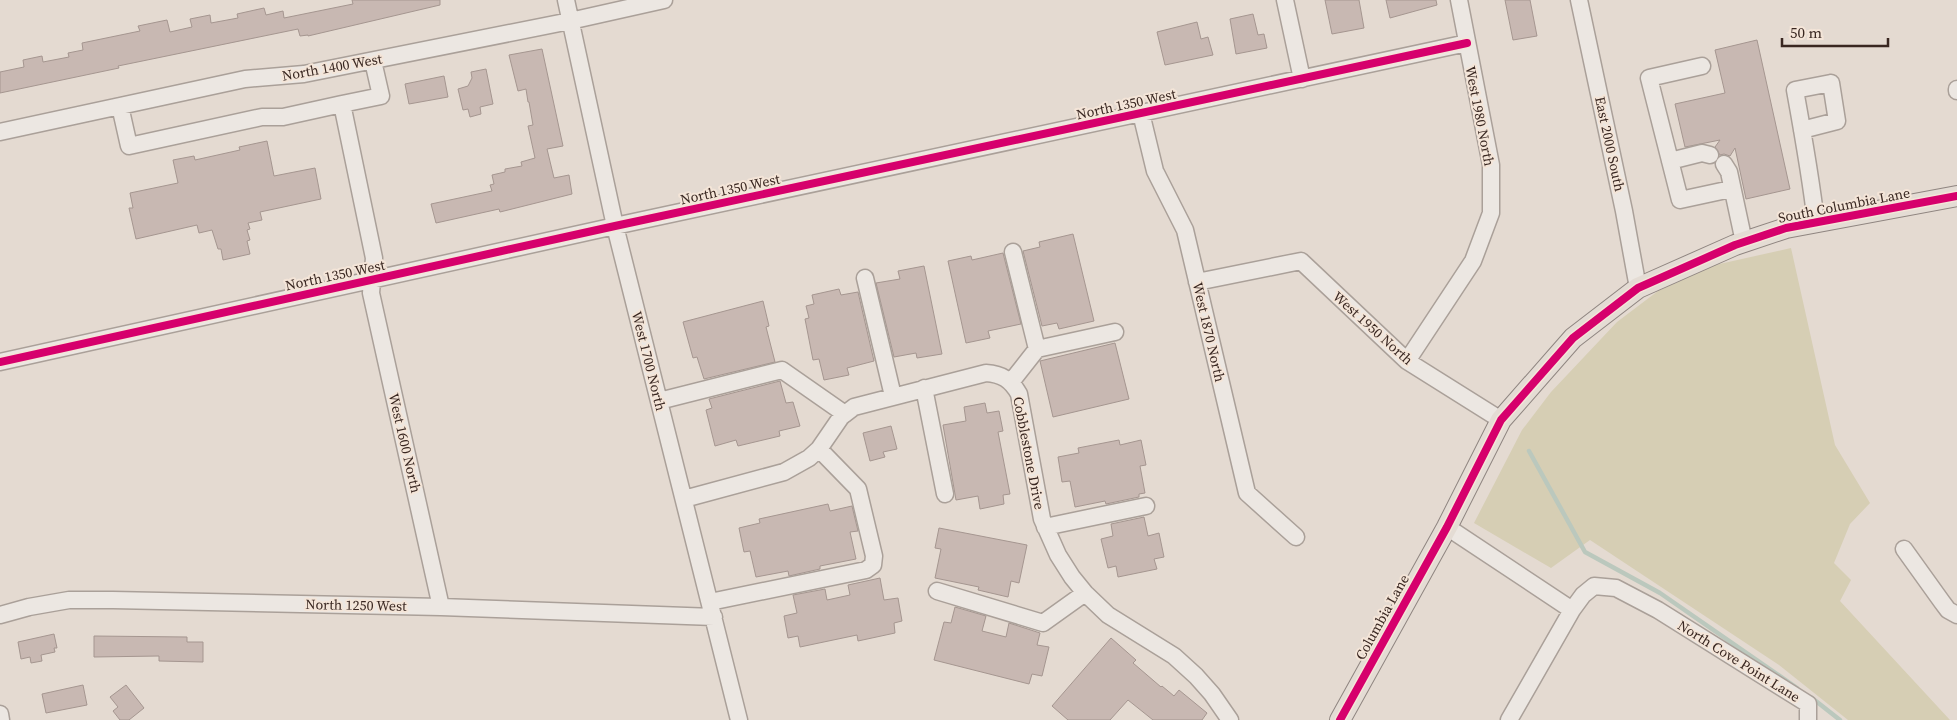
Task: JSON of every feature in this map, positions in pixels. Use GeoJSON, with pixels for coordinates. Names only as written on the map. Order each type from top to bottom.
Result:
{"type":"FeatureCollection","features":[{"type":"Feature","properties":{"kind":"main road","name":"South Columbia Lane"},"geometry":{"type":"LineString","coordinates":[[1446,527],[1501,420],[1573,338],[1638,288],[1715,253],[1786,228],[1957,196]]}},
{"type":"Feature","properties":{"kind":"main road","name":"Columbia Lane"},"geometry":{"type":"LineString","coordinates":[[1340,720],[1446,527]]}},
{"type":"Feature","properties":{"kind":"street","name":"West 1700 North"},"geometry":{"type":"LineString","coordinates":[[566,0],[615,226],[712,609],[738,720]]}},
{"type":"Feature","properties":{"kind":"street","name":"North 1400 West"},"geometry":{"type":"LineString","coordinates":[[0,132],[245,79],[304,74],[373,61],[664,0]]}},
{"type":"Feature","properties":{"kind":"street"},"geometry":{"type":"LineString","coordinates":[[1285,0],[1302,79]]}},
{"type":"Feature","properties":{"kind":"street","name":"West 1980 North"},"geometry":{"type":"LineString","coordinates":[[1407,361],[1473,261],[1491,213],[1491,165],[1459,0]]}},
{"type":"Feature","properties":{"kind":"street","name":"East 2000 South"},"geometry":{"type":"LineString","coordinates":[[1579,0],[1624,210],[1638,288]]}},
{"type":"Feature","properties":{"kind":"street","name":"North 1350 West"},"geometry":{"type":"LineString","coordinates":[[0,362],[615,226],[1467,43]]}},
{"type":"Feature","properties":{"kind":"street"},"geometry":{"type":"LineString","coordinates":[[120,106],[129,146],[262,117],[283,117],[381,96],[373,61]]}},
{"type":"Feature","properties":{"kind":"street"},"geometry":{"type":"LineString","coordinates":[[1702,66],[1649,78],[1680,200],[1731,189]]}},
{"type":"Feature","properties":{"kind":"street","name":"West 1600 North"},"geometry":{"type":"LineString","coordinates":[[342,104],[374,258],[371,293],[441,607]]}},
{"type":"Feature","properties":{"kind":"street","name":"West 1870 North"},"geometry":{"type":"LineString","coordinates":[[1141,113],[1155,172],[1185,230],[1247,493],[1296,537]]}},
{"type":"Feature","properties":{"kind":"street"},"geometry":{"type":"LineString","coordinates":[[1802,130],[1810,173],[1816,223]]}},
{"type":"Feature","properties":{"kind":"street"},"geometry":{"type":"LineString","coordinates":[[1670,161],[1702,153],[1710,155]]}},
{"type":"Feature","properties":{"kind":"street"},"geometry":{"type":"LineString","coordinates":[[1724,164],[1729,172],[1731,189],[1744,242]]}},
{"type":"Feature","properties":{"kind":"street"},"geometry":{"type":"LineString","coordinates":[[1013,252],[1036,349]]}},
{"type":"Feature","properties":{"kind":"street","name":"West 1950 North"},"geometry":{"type":"LineString","coordinates":[[1197,282],[1301,261],[1407,361],[1501,420]]}},
{"type":"Feature","properties":{"kind":"street"},"geometry":{"type":"LineString","coordinates":[[865,278],[893,396]]}},
{"type":"Feature","properties":{"kind":"street"},"geometry":{"type":"LineString","coordinates":[[1011,382],[1036,349],[1114,332]]}},
{"type":"Feature","properties":{"kind":"street"},"geometry":{"type":"LineString","coordinates":[[659,401],[782,370],[845,414]]}},
{"type":"Feature","properties":{"kind":"street","name":"Cobblestone Drive"},"geometry":{"type":"LineString","coordinates":[[684,499],[784,472],[798,466],[819,449],[845,414],[859,405],[986,373],[1002,376],[1011,382],[1019,394],[1045,527],[1058,555],[1085,594],[1108,615],[1174,656],[1212,694],[1230,720]]}},
{"type":"Feature","properties":{"kind":"street"},"geometry":{"type":"LineString","coordinates":[[924,388],[944,494]]}},
{"type":"Feature","properties":{"kind":"street","name":"North 1250 West"},"geometry":{"type":"LineString","coordinates":[[0,615],[29,607],[69,600],[441,607],[712,609],[866,570],[873,565],[874,556],[858,489],[819,449]]}},
{"type":"Feature","properties":{"kind":"street"},"geometry":{"type":"LineString","coordinates":[[1045,527],[1146,506]]}},
{"type":"Feature","properties":{"kind":"street"},"geometry":{"type":"LineString","coordinates":[[1446,527],[1572,610],[1509,720]]}},
{"type":"Feature","properties":{"kind":"street"},"geometry":{"type":"LineString","coordinates":[[1904,549],[1948,610],[1957,615]]}},
{"type":"Feature","properties":{"kind":"street","name":"North Cove Point Lane"},"geometry":{"type":"LineString","coordinates":[[1572,610],[1583,595],[1594,586],[1616,588],[1658,610],[1808,704],[1808,720]]}},
{"type":"Feature","properties":{"kind":"street"},"geometry":{"type":"LineString","coordinates":[[937,591],[1043,623],[1085,594]]}},
{"type":"Feature","properties":{"kind":"street"},"geometry":{"type":"LineString","coordinates":[[0,714],[1,720]]}},
{"type":"Feature","properties":{"kind":"shaded area"},"geometry":{"type":"Polygon","coordinates":[[[1791,248],[1835,445],[1870,503],[1850,524],[1834,563],[1851,580],[1840,601],[1950,720],[1848,720],[1779,665],[1590,540],[1551,568],[1474,523],[1522,430],[1551,392],[1617,322],[1658,291],[1715,265],[1791,248]]]}},
{"type":"Feature","properties":{"kind":"building"},"geometry":{"type":"Polygon","coordinates":[[[352,0],[440,0],[440,5],[308,36],[300,36],[298,29],[118,66],[119,68],[0,93],[0,72],[24,67],[23,60],[42,56],[43,62],[69,57],[68,53],[83,50],[82,43],[140,31],[138,26],[167,20],[170,32],[192,27],[190,19],[210,15],[211,23],[238,18],[237,14],[264,8],[266,15],[283,11],[284,18],[353,4],[352,0]]]}},
{"type":"Feature","properties":{"kind":"building"},"geometry":{"type":"Polygon","coordinates":[[[1325,0],[1359,0],[1364,28],[1332,34],[1325,0]]]}},
{"type":"Feature","properties":{"kind":"building"},"geometry":{"type":"Polygon","coordinates":[[[1386,0],[1436,0],[1437,5],[1390,18],[1386,0]]]}},
{"type":"Feature","properties":{"kind":"building"},"geometry":{"type":"Polygon","coordinates":[[[1505,0],[1530,0],[1537,36],[1513,40],[1505,0]]]}},
{"type":"Feature","properties":{"kind":"building"},"geometry":{"type":"Polygon","coordinates":[[[1253,14],[1258,35],[1264,34],[1267,48],[1236,54],[1230,19],[1253,14]]]}},
{"type":"Feature","properties":{"kind":"building"},"geometry":{"type":"Polygon","coordinates":[[[1197,22],[1201,39],[1208,37],[1213,55],[1165,65],[1157,32],[1197,22]]]}},
{"type":"Feature","properties":{"kind":"building"},"geometry":{"type":"Polygon","coordinates":[[[1757,40],[1790,189],[1746,199],[1735,148],[1730,156],[1720,155],[1715,147],[1720,140],[1685,147],[1675,104],[1725,93],[1715,50],[1757,40]]]}},
{"type":"Feature","properties":{"kind":"building"},"geometry":{"type":"Polygon","coordinates":[[[542,49],[563,146],[547,149],[554,178],[569,175],[572,194],[500,212],[499,209],[436,223],[431,204],[492,191],[490,185],[494,184],[492,175],[505,172],[505,169],[522,166],[521,162],[535,158],[528,126],[533,125],[526,89],[518,91],[509,55],[542,49]]]}},
{"type":"Feature","properties":{"kind":"building"},"geometry":{"type":"Polygon","coordinates":[[[486,69],[493,104],[480,107],[481,114],[470,117],[468,109],[463,110],[458,89],[468,86],[472,78],[471,72],[486,69]]]}},
{"type":"Feature","properties":{"kind":"building"},"geometry":{"type":"Polygon","coordinates":[[[444,76],[448,97],[409,104],[405,84],[444,76]]]}},
{"type":"Feature","properties":{"kind":"building"},"geometry":{"type":"Polygon","coordinates":[[[267,141],[274,176],[315,168],[321,199],[260,212],[262,220],[248,223],[250,229],[247,230],[250,240],[247,241],[250,254],[223,260],[221,249],[218,249],[212,230],[199,233],[197,225],[136,239],[129,208],[133,208],[130,193],[178,183],[173,160],[194,156],[195,160],[240,150],[239,147],[267,141]]]}},
{"type":"Feature","properties":{"kind":"building"},"geometry":{"type":"Polygon","coordinates":[[[1073,234],[1094,321],[1059,329],[1057,323],[1042,326],[1023,251],[1040,247],[1039,242],[1073,234]]]}},
{"type":"Feature","properties":{"kind":"building"},"geometry":{"type":"Polygon","coordinates":[[[1003,253],[1021,324],[988,331],[990,338],[966,343],[948,261],[971,256],[972,260],[1003,253]]]}},
{"type":"Feature","properties":{"kind":"building"},"geometry":{"type":"Polygon","coordinates":[[[924,266],[942,354],[917,358],[916,353],[894,357],[876,283],[900,279],[898,271],[924,266]]]}},
{"type":"Feature","properties":{"kind":"building"},"geometry":{"type":"Polygon","coordinates":[[[839,289],[841,295],[858,292],[874,361],[847,368],[849,375],[824,380],[819,359],[813,360],[805,319],[809,318],[806,306],[814,304],[812,295],[839,289]]]}},
{"type":"Feature","properties":{"kind":"building"},"geometry":{"type":"Polygon","coordinates":[[[763,301],[769,326],[766,327],[775,362],[704,379],[697,357],[693,358],[683,322],[763,301]]]}},
{"type":"Feature","properties":{"kind":"building"},"geometry":{"type":"Polygon","coordinates":[[[1115,343],[1129,399],[1053,417],[1040,361],[1115,343]]]}},
{"type":"Feature","properties":{"kind":"building"},"geometry":{"type":"Polygon","coordinates":[[[780,381],[786,403],[793,402],[800,426],[779,431],[780,436],[738,446],[736,440],[715,446],[706,410],[712,408],[709,399],[780,381]]]}},
{"type":"Feature","properties":{"kind":"building"},"geometry":{"type":"Polygon","coordinates":[[[985,403],[987,413],[999,411],[1003,431],[998,432],[1010,494],[1003,495],[1004,504],[980,509],[978,496],[956,500],[943,425],[966,421],[964,407],[985,403]]]}},
{"type":"Feature","properties":{"kind":"building"},"geometry":{"type":"Polygon","coordinates":[[[891,426],[897,449],[883,452],[885,457],[870,461],[863,433],[891,426]]]}},
{"type":"Feature","properties":{"kind":"building"},"geometry":{"type":"Polygon","coordinates":[[[1119,440],[1120,445],[1141,440],[1146,465],[1140,466],[1145,493],[1139,494],[1139,497],[1106,504],[1105,501],[1075,507],[1070,481],[1062,482],[1058,457],[1079,453],[1078,448],[1119,440]]]}},
{"type":"Feature","properties":{"kind":"building"},"geometry":{"type":"Polygon","coordinates":[[[828,504],[830,511],[852,506],[858,531],[850,532],[856,559],[820,566],[820,569],[789,576],[788,571],[756,577],[750,551],[744,552],[739,528],[760,523],[759,519],[828,504]]]}},
{"type":"Feature","properties":{"kind":"building"},"geometry":{"type":"Polygon","coordinates":[[[1144,517],[1148,536],[1159,533],[1164,557],[1154,559],[1157,569],[1118,577],[1116,566],[1108,568],[1101,539],[1113,536],[1111,524],[1144,517]]]}},
{"type":"Feature","properties":{"kind":"building"},"geometry":{"type":"Polygon","coordinates":[[[939,528],[1027,545],[1019,583],[1011,581],[1008,597],[978,590],[979,587],[935,578],[941,549],[935,548],[939,528]]]}},
{"type":"Feature","properties":{"kind":"building"},"geometry":{"type":"Polygon","coordinates":[[[880,578],[884,600],[898,598],[902,621],[894,623],[895,633],[858,641],[857,635],[800,647],[798,636],[788,638],[784,616],[797,613],[793,595],[825,589],[827,600],[850,595],[848,585],[880,578]]]}},
{"type":"Feature","properties":{"kind":"building"},"geometry":{"type":"Polygon","coordinates":[[[955,607],[986,616],[982,631],[1006,637],[1009,623],[1040,633],[1037,645],[1049,647],[1042,676],[1032,674],[1029,684],[934,660],[944,622],[951,623],[955,607]]]}},
{"type":"Feature","properties":{"kind":"building"},"geometry":{"type":"Polygon","coordinates":[[[54,634],[57,648],[54,648],[55,652],[41,655],[42,661],[31,663],[30,657],[21,659],[18,642],[54,634]]]}},
{"type":"Feature","properties":{"kind":"building"},"geometry":{"type":"Polygon","coordinates":[[[94,636],[187,637],[187,642],[203,642],[203,662],[159,661],[159,656],[94,657],[94,636]]]}},
{"type":"Feature","properties":{"kind":"building"},"geometry":{"type":"Polygon","coordinates":[[[1111,638],[1136,660],[1133,663],[1161,687],[1174,696],[1179,690],[1207,713],[1202,720],[1153,720],[1128,700],[1110,720],[1068,720],[1052,706],[1111,638]]]}},
{"type":"Feature","properties":{"kind":"building"},"geometry":{"type":"Polygon","coordinates":[[[83,685],[87,705],[46,713],[42,694],[83,685]]]}},
{"type":"Feature","properties":{"kind":"building"},"geometry":{"type":"Polygon","coordinates":[[[126,685],[144,708],[129,720],[120,720],[113,711],[118,707],[110,697],[126,685]]]}},
{"type":"Feature","properties":{"kind":"waterway"},"geometry":{"type":"LineString","coordinates":[[1529,451],[1585,552],[1660,593],[1797,688]]}},
{"type":"Feature","properties":{"kind":"waterway"},"geometry":{"type":"LineString","coordinates":[[1812,698],[1840,720]]}},
{"type":"Feature","properties":{"kind":"cycle path"},"geometry":{"type":"LineString","coordinates":[[0,362],[615,226],[1467,43]]}},
{"type":"Feature","properties":{"kind":"cycle path"},"geometry":{"type":"LineString","coordinates":[[1340,720],[1447,527],[1501,420],[1573,338],[1638,288],[1735,245],[1786,228],[1957,196]]}}]}
